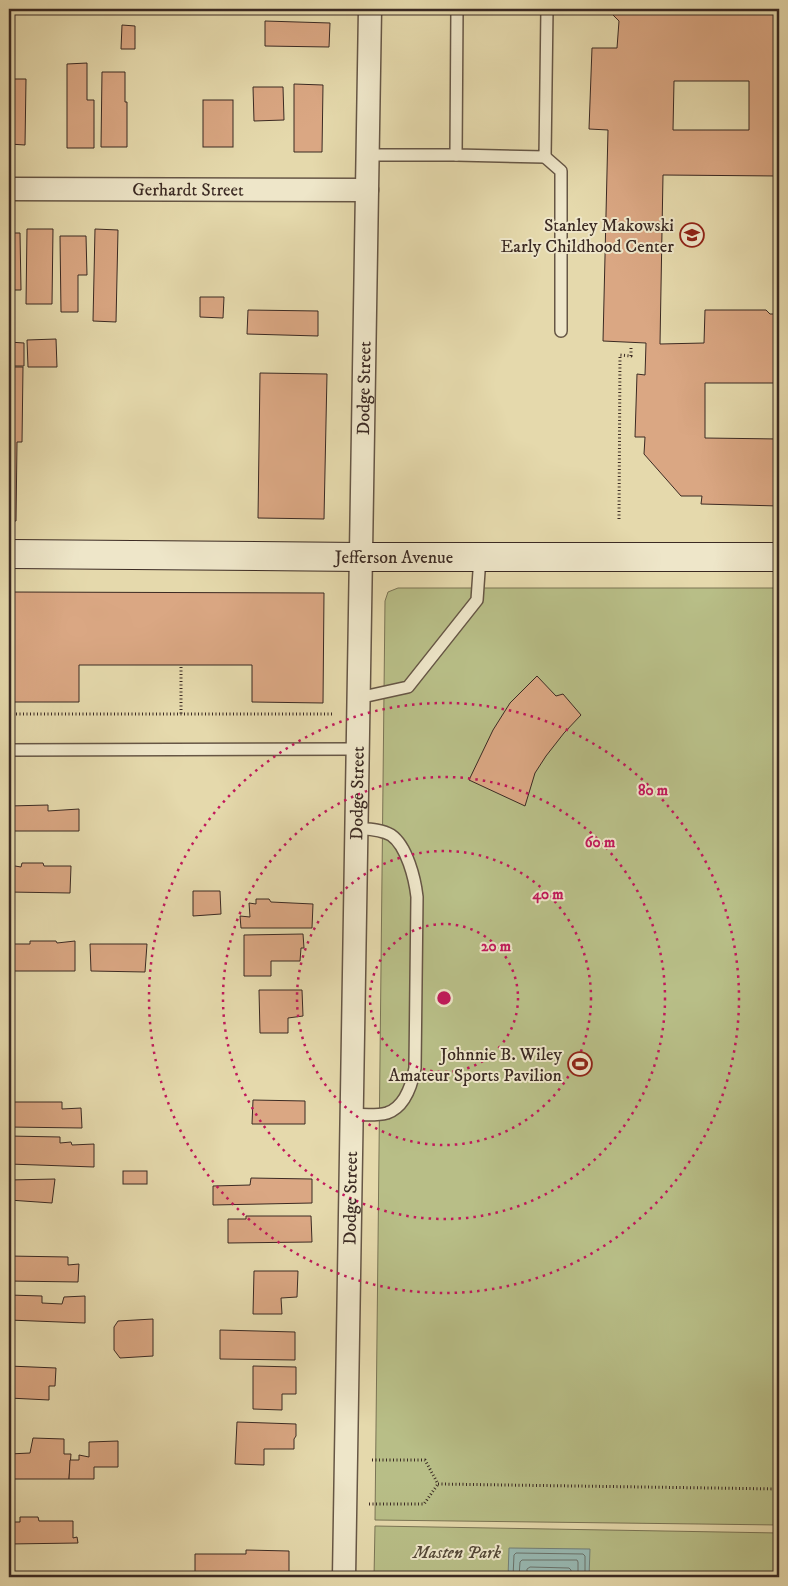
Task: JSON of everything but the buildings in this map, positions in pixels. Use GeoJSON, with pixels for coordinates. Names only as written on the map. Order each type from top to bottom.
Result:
{"type":"FeatureCollection","features":[{"type":"Feature","properties":{"kind":"street","name":"Dodge Street"},"geometry":{"type":"LineString","coordinates":[[344,1577],[370,9]]}},
{"type":"Feature","properties":{"kind":"street","name":"Gerhardt Street"},"geometry":{"type":"LineString","coordinates":[[9,189],[367,190]]}},
{"type":"Feature","properties":{"kind":"street","name":"Jefferson Avenue"},"geometry":{"type":"LineString","coordinates":[[9,554],[361,557],[779,557]]}},
{"type":"Feature","properties":{"kind":"lane"},"geometry":{"type":"LineString","coordinates":[[456,156],[457,9]]}},
{"type":"Feature","properties":{"kind":"lane"},"geometry":{"type":"LineString","coordinates":[[545,157],[547,9]]}},
{"type":"Feature","properties":{"kind":"lane"},"geometry":{"type":"LineString","coordinates":[[368,156],[545,157],[561,171],[561,331]]}},
{"type":"Feature","properties":{"kind":"lane"},"geometry":{"type":"LineString","coordinates":[[358,698],[408,688],[477,600],[480,557]]}},
{"type":"Feature","properties":{"kind":"lane"},"geometry":{"type":"LineString","coordinates":[[9,750],[357,749]]}},
{"type":"Feature","properties":{"kind":"lane"},"geometry":{"type":"LineString","coordinates":[[351,1114],[374,1115],[388,1113],[405,1098],[412,1082],[415,1039],[418,897],[415,881],[402,849],[392,836],[379,830],[356,828]]}},
{"type":"Feature","properties":{"kind":"path"},"geometry":{"type":"LineString","coordinates":[[619,519],[620,355],[631,356],[631,346]]}},
{"type":"Feature","properties":{"kind":"path"},"geometry":{"type":"LineString","coordinates":[[181,667],[181,714]]}},
{"type":"Feature","properties":{"kind":"path"},"geometry":{"type":"LineString","coordinates":[[9,714],[334,714]]}},
{"type":"Feature","properties":{"kind":"path"},"geometry":{"type":"LineString","coordinates":[[372,1460],[425,1460],[438,1484]]}},
{"type":"Feature","properties":{"kind":"path"},"geometry":{"type":"LineString","coordinates":[[438,1484],[779,1489]]}},
{"type":"Feature","properties":{"kind":"path"},"geometry":{"type":"LineString","coordinates":[[374,1504],[424,1504],[438,1484]]}},
{"type":"Feature","properties":{"kind":"green space","name":"Johnnie B. Wiley Amateur Sports Pavilion"},"geometry":{"type":"Polygon","coordinates":[[[398,588],[779,588],[779,1525],[375,1520],[385,601],[388,592],[398,588]]]}},
{"type":"Feature","properties":{"kind":"green space","name":"Masten Park"},"geometry":{"type":"Polygon","coordinates":[[[375,1526],[779,1533],[779,1577],[374,1577],[375,1526]]]}},
{"type":"Feature","properties":{"kind":"water"},"geometry":{"type":"Polygon","coordinates":[[[509,1548],[590,1549],[589,1577],[508,1577],[509,1548]]]}},
{"type":"Feature","properties":{"kind":"place","name":"Stanley Makowski Early Childhood Center"},"geometry":{"type":"Point","coordinates":[692,235]}},
{"type":"Feature","properties":{"kind":"place","name":"Johnnie B. Wiley Amateur Sports Pavilion"},"geometry":{"type":"Point","coordinates":[580,1064]}}]}
